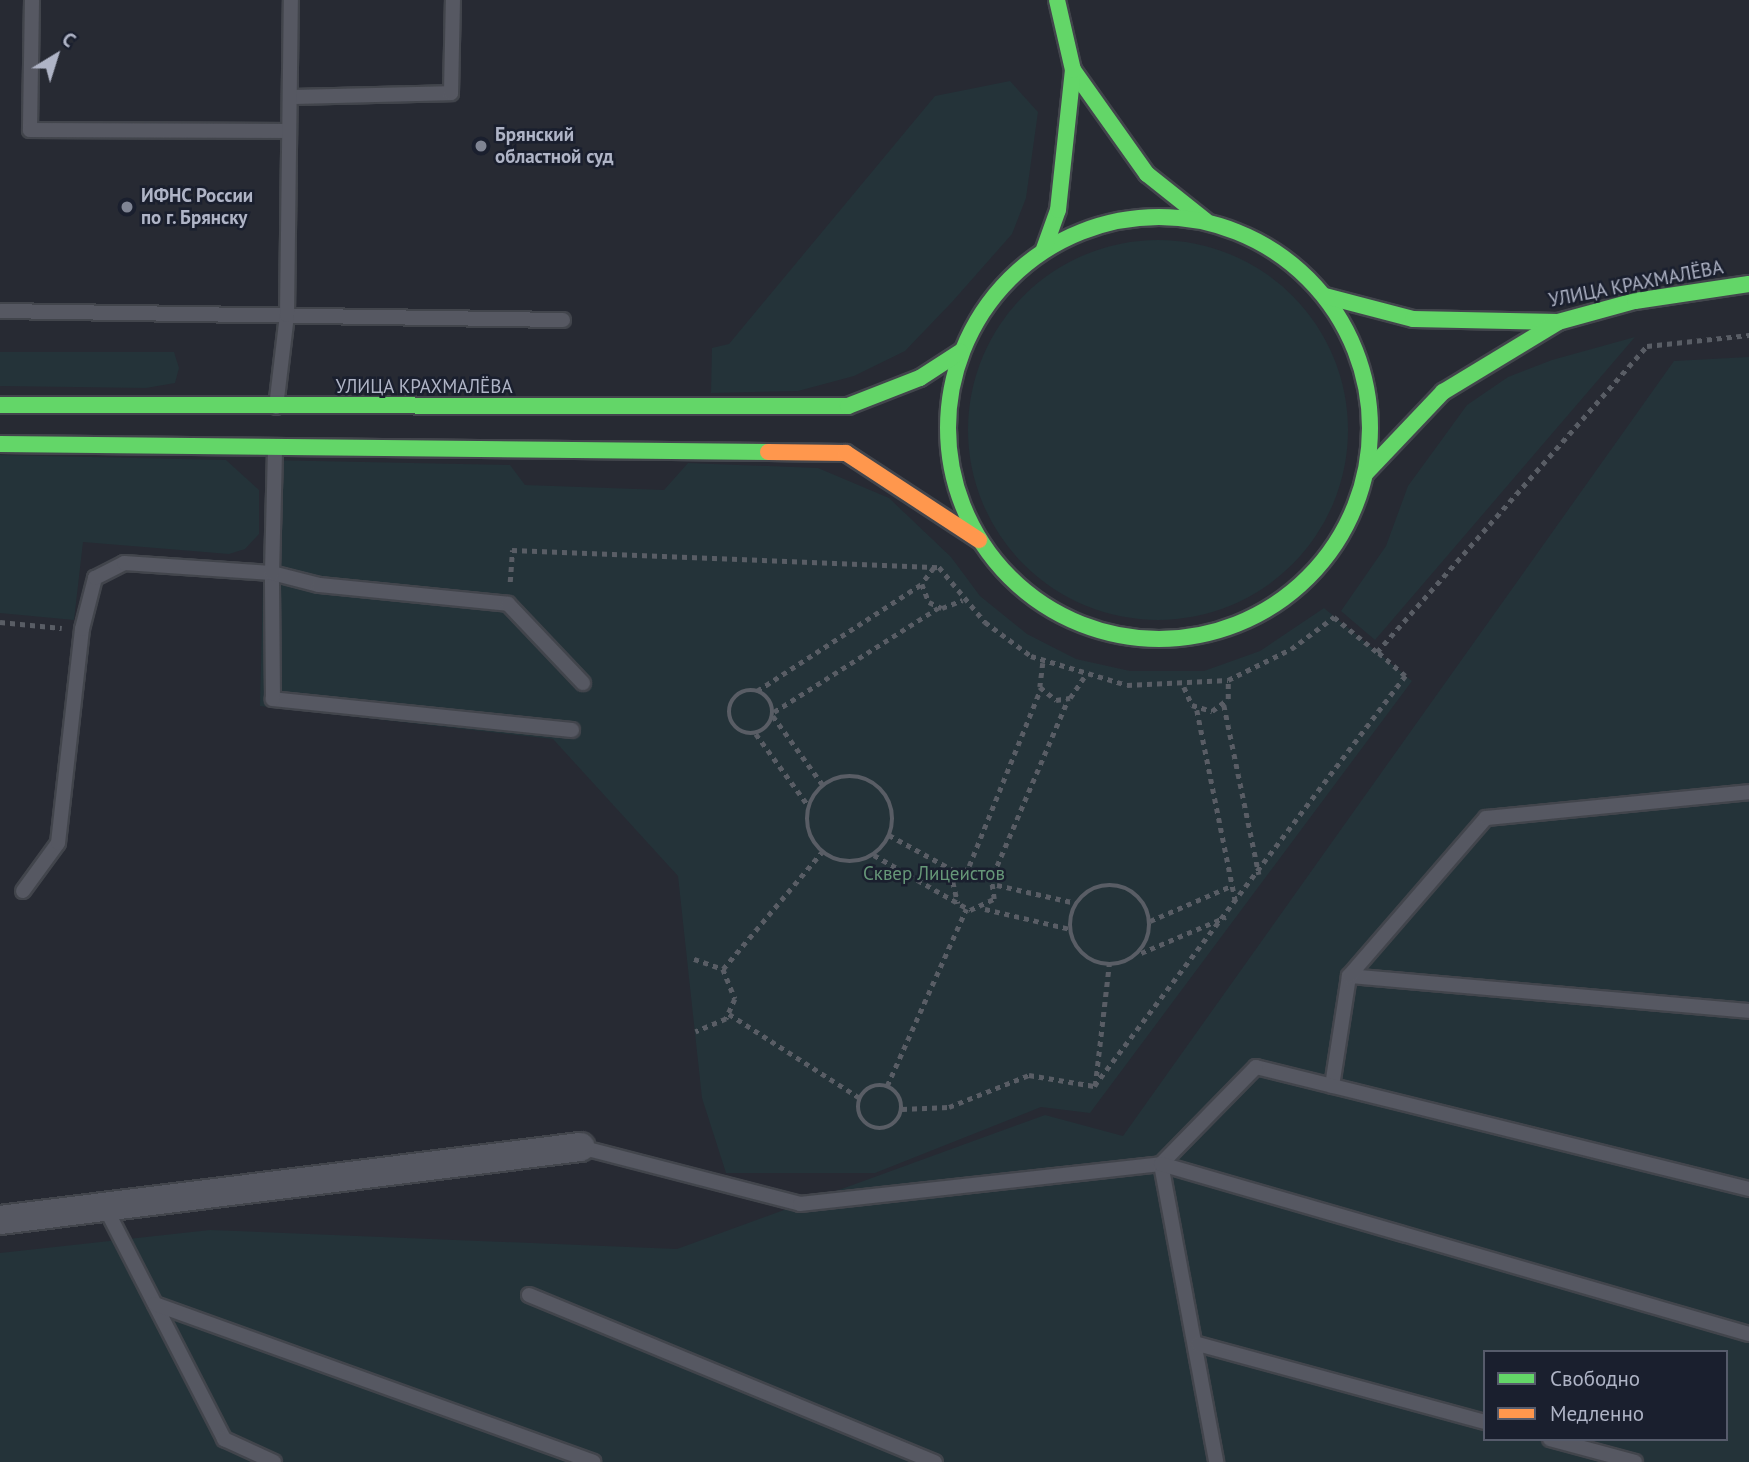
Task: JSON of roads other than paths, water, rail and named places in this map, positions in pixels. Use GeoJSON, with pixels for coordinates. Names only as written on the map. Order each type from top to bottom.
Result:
{"type":"FeatureCollection","features":[{"type":"Feature","properties":{"kind":"main road"},"geometry":{"type":"LineString","coordinates":[[1044,249],[1058,210],[1073,71],[1057,0]]}},
{"type":"Feature","properties":{"kind":"main road"},"geometry":{"type":"LineString","coordinates":[[1073,71],[1147,174],[1206,221]]}},
{"type":"Feature","properties":{"kind":"main road","name":"УЛИЦА КРАХМАЛЁВА"},"geometry":{"type":"LineString","coordinates":[[1143,216],[1206,221],[1272,248],[1325,296],[1350,335],[1366,380],[1371,426],[1366,473],[1346,529],[1318,569],[1281,602],[1238,625],[1191,638],[1129,637],[1049,609],[1010,579],[979,540],[953,480],[946,432],[960,352],[994,293],[1044,249],[1093,226],[1143,216]]}},
{"type":"Feature","properties":{"kind":"main road","name":"УЛИЦА КРАХМАЛЁВА"},"geometry":{"type":"LineString","coordinates":[[1325,296],[1413,319],[1558,322],[1635,301],[1749,284]]}},
{"type":"Feature","properties":{"kind":"main road"},"geometry":{"type":"LineString","coordinates":[[1366,473],[1443,392],[1558,322]]}},
{"type":"Feature","properties":{"kind":"main road","name":"УЛИЦА КРАХМАЛЁВА"},"geometry":{"type":"LineString","coordinates":[[276,428],[848,406],[920,378],[960,352]]}},
{"type":"Feature","properties":{"kind":"main road","name":"УЛИЦА КРАХМАЛЁВА"},"geometry":{"type":"LineString","coordinates":[[0,405],[225,410],[276,428],[846,453],[979,540]]}},
{"type":"Feature","properties":{"kind":"main road"},"geometry":{"type":"LineString","coordinates":[[0,444],[276,428]]}},
{"type":"Feature","properties":{"kind":"street"},"geometry":{"type":"LineString","coordinates":[[0,1220],[106,1209],[580,1147]]}},
{"type":"Feature","properties":{"kind":"lane"},"geometry":{"type":"LineString","coordinates":[[32,0],[30,130],[289,131]]}},
{"type":"Feature","properties":{"kind":"lane"},"geometry":{"type":"LineString","coordinates":[[291,0],[287,315],[276,428],[272,573],[273,699],[572,730]]}},
{"type":"Feature","properties":{"kind":"lane"},"geometry":{"type":"LineString","coordinates":[[289,97],[451,93],[453,0]]}},
{"type":"Feature","properties":{"kind":"lane"},"geometry":{"type":"LineString","coordinates":[[0,311],[563,320]]}},
{"type":"Feature","properties":{"kind":"lane"},"geometry":{"type":"LineString","coordinates":[[23,891],[60,835],[88,591],[110,567],[272,573],[319,585],[508,604],[583,683]]}},
{"type":"Feature","properties":{"kind":"lane"},"geometry":{"type":"LineString","coordinates":[[1332,1086],[1349,976],[1486,818],[1749,792]]}},
{"type":"Feature","properties":{"kind":"lane"},"geometry":{"type":"LineString","coordinates":[[1349,976],[1749,1012]]}},
{"type":"Feature","properties":{"kind":"lane"},"geometry":{"type":"LineString","coordinates":[[1161,1164],[1256,1068],[1749,1189]]}},
{"type":"Feature","properties":{"kind":"lane"},"geometry":{"type":"LineString","coordinates":[[580,1147],[800,1204],[1161,1164],[1749,1334]]}},
{"type":"Feature","properties":{"kind":"lane"},"geometry":{"type":"LineString","coordinates":[[1161,1164],[1198,1344],[1216,1462]]}},
{"type":"Feature","properties":{"kind":"lane"},"geometry":{"type":"LineString","coordinates":[[106,1209],[224,1439],[274,1462]]}},
{"type":"Feature","properties":{"kind":"lane"},"geometry":{"type":"LineString","coordinates":[[529,1295],[935,1462]]}},
{"type":"Feature","properties":{"kind":"lane"},"geometry":{"type":"LineString","coordinates":[[155,1304],[593,1462]]}},
{"type":"Feature","properties":{"kind":"lane"},"geometry":{"type":"LineString","coordinates":[[1198,1344],[1483,1421]]}},
{"type":"Feature","properties":{"kind":"lane"},"geometry":{"type":"LineString","coordinates":[[1557,1441],[1635,1462]]}},
{"type":"Feature","properties":{"kind":"place","name":"Брянский областной суд"},"geometry":{"type":"Point","coordinates":[481,146]}},
{"type":"Feature","properties":{"kind":"place","name":"ИФНС России по г. Брянску"},"geometry":{"type":"Point","coordinates":[127,207]}},
{"type":"Feature","properties":{"kind":"park label","name":"Сквер Лицеистов"},"geometry":{"type":"Point","coordinates":[934,874]}}]}
